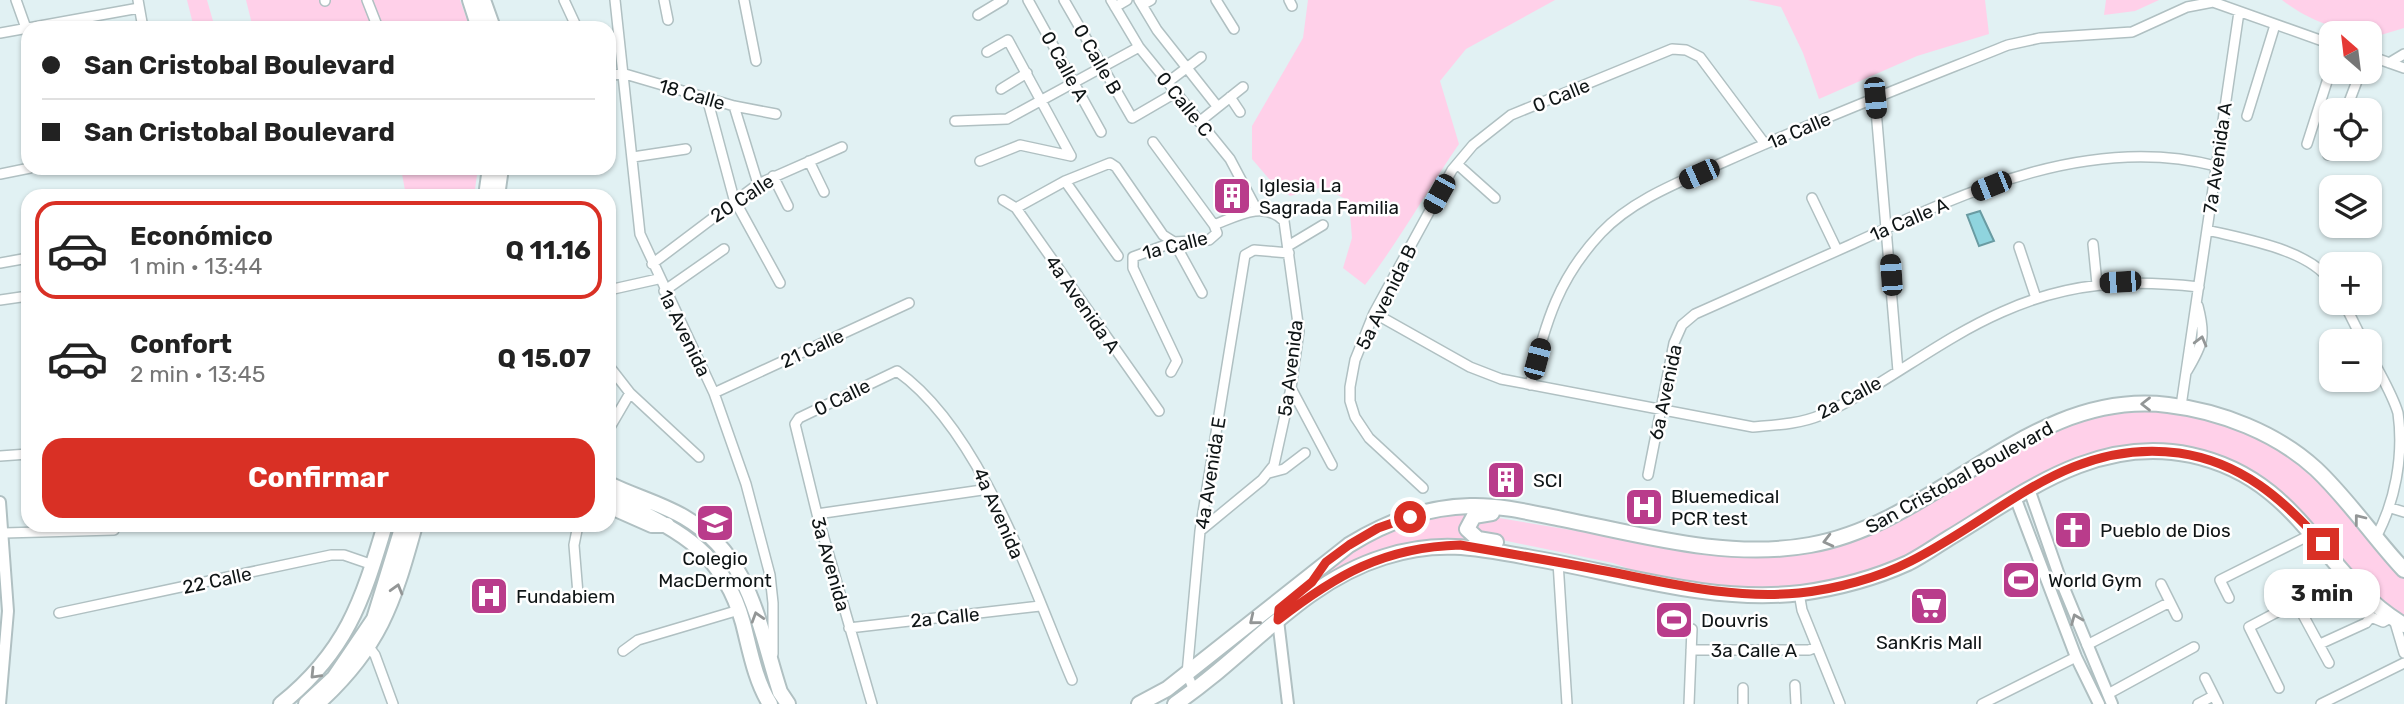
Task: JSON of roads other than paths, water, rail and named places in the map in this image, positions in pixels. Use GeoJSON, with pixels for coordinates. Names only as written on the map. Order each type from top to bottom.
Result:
{"type":"FeatureCollection","features":[{"type":"Feature","properties":{"kind":"main road"},"geometry":{"type":"LineString","coordinates":[[470,0],[477,21]]}},
{"type":"Feature","properties":{"kind":"main road"},"geometry":{"type":"LineString","coordinates":[[483,0],[490,21]]}},
{"type":"Feature","properties":{"kind":"main road","name":"San Cristobal Boulevard"},"geometry":{"type":"LineString","coordinates":[[1139,704],[1187,674],[1326,562],[1378,528],[1445,508],[1506,507],[1636,533],[1737,549],[1812,545],[1853,534],[1889,518],[2025,439],[2087,411],[2124,405],[2181,407],[2242,424],[2289,449],[2329,483],[2404,570]]}},
{"type":"Feature","properties":{"kind":"main road"},"geometry":{"type":"LineString","coordinates":[[1175,704],[1322,586],[1356,567],[1419,548],[1460,545],[1650,580],[1744,594],[1799,593],[1873,576],[1910,562],[2062,470],[2102,456],[2138,451],[2162,451],[2213,461],[2258,482],[2291,510],[2333,555],[2358,588],[2397,620]]}},
{"type":"Feature","properties":{"kind":"main road"},"geometry":{"type":"LineString","coordinates":[[616,487],[679,514],[725,549],[746,583],[780,692],[788,704]]}},
{"type":"Feature","properties":{"kind":"main road"},"geometry":{"type":"LineString","coordinates":[[616,500],[667,525],[712,559],[733,590],[765,700]]}},
{"type":"Feature","properties":{"kind":"main road"},"geometry":{"type":"LineString","coordinates":[[616,509],[652,525],[667,525]]}},
{"type":"Feature","properties":{"kind":"main road"},"geometry":{"type":"LineString","coordinates":[[1636,533],[1597,531],[1492,513],[1474,516],[1468,523],[1469,533],[1478,539],[1613,566],[1650,580]]}},
{"type":"Feature","properties":{"kind":"main road"},"geometry":{"type":"LineString","coordinates":[[339,645],[360,603],[383,532]]}},
{"type":"Feature","properties":{"kind":"main road"},"geometry":{"type":"LineString","coordinates":[[281,704],[320,669],[360,622],[392,532]]}},
{"type":"Feature","properties":{"kind":"main road"},"geometry":{"type":"LineString","coordinates":[[306,704],[334,678],[374,619],[401,532]]}},
{"type":"Feature","properties":{"kind":"main road"},"geometry":{"type":"LineString","coordinates":[[317,704],[340,684],[381,628],[394,599],[413,532]]}},
{"type":"Feature","properties":{"kind":"main road"},"geometry":{"type":"LineString","coordinates":[[1278,620],[1279,609],[1312,582],[1326,562]]}},
{"type":"Feature","properties":{"kind":"street"},"geometry":{"type":"LineString","coordinates":[[16,0],[24,21]]}},
{"type":"Feature","properties":{"kind":"street"},"geometry":{"type":"LineString","coordinates":[[367,0],[375,21]]}},
{"type":"Feature","properties":{"kind":"street"},"geometry":{"type":"LineString","coordinates":[[564,0],[574,21]]}},
{"type":"Feature","properties":{"kind":"street","name":"1a Avenida"},"geometry":{"type":"LineString","coordinates":[[615,0],[640,234],[658,279],[714,393],[746,484],[770,575],[774,652],[770,661]]}},
{"type":"Feature","properties":{"kind":"street"},"geometry":{"type":"LineString","coordinates":[[664,0],[668,20]]}},
{"type":"Feature","properties":{"kind":"street"},"geometry":{"type":"LineString","coordinates":[[744,0],[755,61]]}},
{"type":"Feature","properties":{"kind":"street"},"geometry":{"type":"LineString","coordinates":[[978,15],[1003,0]]}},
{"type":"Feature","properties":{"kind":"street","name":"0 Calle A"},"geometry":{"type":"LineString","coordinates":[[1028,0],[1101,132]]}},
{"type":"Feature","properties":{"kind":"street","name":"0 Calle B"},"geometry":{"type":"LineString","coordinates":[[1064,0],[1132,118],[1175,93]]}},
{"type":"Feature","properties":{"kind":"street"},"geometry":{"type":"LineString","coordinates":[[1113,4],[1127,0]]}},
{"type":"Feature","properties":{"kind":"street"},"geometry":{"type":"LineString","coordinates":[[1152,0],[1140,3],[1217,106]]}},
{"type":"Feature","properties":{"kind":"street"},"geometry":{"type":"LineString","coordinates":[[1216,0],[1234,29]]}},
{"type":"Feature","properties":{"kind":"street","name":"1a Calle"},"geometry":{"type":"LineString","coordinates":[[1530,385],[1551,307],[1568,275],[1602,232],[1655,194],[1765,144],[2008,45],[2040,38],[2132,32],[2200,2],[2213,2],[2319,40]]}},
{"type":"Feature","properties":{"kind":"street"},"geometry":{"type":"LineString","coordinates":[[84,21],[139,4]]}},
{"type":"Feature","properties":{"kind":"street","name":"0 Calle C"},"geometry":{"type":"LineString","coordinates":[[1113,4],[1139,47],[1230,159],[1257,210]]}},
{"type":"Feature","properties":{"kind":"street","name":"7a Avenida A"},"geometry":{"type":"LineString","coordinates":[[2181,407],[2185,375],[2202,346],[2204,329],[2197,305],[2239,12]]}},
{"type":"Feature","properties":{"kind":"street"},"geometry":{"type":"LineString","coordinates":[[2247,116],[2275,25]]}},
{"type":"Feature","properties":{"kind":"street"},"geometry":{"type":"LineString","coordinates":[[0,33],[21,29]]}},
{"type":"Feature","properties":{"kind":"street"},"geometry":{"type":"LineString","coordinates":[[980,161],[1020,145],[1071,156],[1043,100],[1008,40],[987,52]]}},
{"type":"Feature","properties":{"kind":"street"},"geometry":{"type":"LineString","coordinates":[[955,121],[1007,119],[1139,47]]}},
{"type":"Feature","properties":{"kind":"street","name":"0 Calle"},"geometry":{"type":"LineString","coordinates":[[1455,167],[1473,145],[1511,116],[1672,49],[1686,50],[1700,57],[1765,144]]}},
{"type":"Feature","properties":{"kind":"street"},"geometry":{"type":"LineString","coordinates":[[2389,63],[2404,54]]}},
{"type":"Feature","properties":{"kind":"street"},"geometry":{"type":"LineString","coordinates":[[1168,82],[1201,57]]}},
{"type":"Feature","properties":{"kind":"street"},"geometry":{"type":"LineString","coordinates":[[2382,61],[2404,68]]}},
{"type":"Feature","properties":{"kind":"street"},"geometry":{"type":"LineString","coordinates":[[1002,89],[1027,73]]}},
{"type":"Feature","properties":{"kind":"street","name":"18 Calle"},"geometry":{"type":"LineString","coordinates":[[616,75],[625,74],[734,106],[776,114]]}},
{"type":"Feature","properties":{"kind":"street"},"geometry":{"type":"LineString","coordinates":[[2307,144],[2326,84]]}},
{"type":"Feature","properties":{"kind":"street"},"geometry":{"type":"LineString","coordinates":[[1199,122],[1243,87]]}},
{"type":"Feature","properties":{"kind":"street"},"geometry":{"type":"LineString","coordinates":[[1230,97],[1240,112]]}},
{"type":"Feature","properties":{"kind":"street"},"geometry":{"type":"LineString","coordinates":[[707,98],[734,199],[780,283]]}},
{"type":"Feature","properties":{"kind":"street"},"geometry":{"type":"LineString","coordinates":[[1875,98],[1898,370]]}},
{"type":"Feature","properties":{"kind":"street"},"geometry":{"type":"LineString","coordinates":[[734,106],[758,184]]}},
{"type":"Feature","properties":{"kind":"street"},"geometry":{"type":"LineString","coordinates":[[1153,142],[1214,225]]}},
{"type":"Feature","properties":{"kind":"street","name":"20 Calle"},"geometry":{"type":"LineString","coordinates":[[652,264],[734,199],[758,184],[842,147]]}},
{"type":"Feature","properties":{"kind":"street"},"geometry":{"type":"LineString","coordinates":[[633,157],[686,149]]}},
{"type":"Feature","properties":{"kind":"street","name":"1a Calle A"},"geometry":{"type":"LineString","coordinates":[[1695,314],[1887,228],[2017,175],[2059,165],[2137,159],[2199,161],[2216,166]]}},
{"type":"Feature","properties":{"kind":"street"},"geometry":{"type":"LineString","coordinates":[[809,161],[824,192]]}},
{"type":"Feature","properties":{"kind":"street"},"geometry":{"type":"LineString","coordinates":[[1016,208],[1065,181],[1110,163],[1116,167],[1163,235],[1174,242],[1202,293]]}},
{"type":"Feature","properties":{"kind":"street"},"geometry":{"type":"LineString","coordinates":[[1455,167],[1495,198]]}},
{"type":"Feature","properties":{"kind":"street","name":"5a Avenida B"},"geometry":{"type":"LineString","coordinates":[[1423,488],[1369,438],[1355,417],[1350,401],[1355,360],[1374,313],[1455,167]]}},
{"type":"Feature","properties":{"kind":"street"},"geometry":{"type":"LineString","coordinates":[[0,174],[21,170]]}},
{"type":"Feature","properties":{"kind":"street"},"geometry":{"type":"LineString","coordinates":[[773,176],[788,206]]}},
{"type":"Feature","properties":{"kind":"street"},"geometry":{"type":"LineString","coordinates":[[1065,181],[1118,256]]}},
{"type":"Feature","properties":{"kind":"street"},"geometry":{"type":"LineString","coordinates":[[1812,198],[1837,250]]}},
{"type":"Feature","properties":{"kind":"street","name":"4a Avenida A"},"geometry":{"type":"LineString","coordinates":[[1003,200],[1016,208],[1159,411]]}},
{"type":"Feature","properties":{"kind":"street","name":"1a Calle"},"geometry":{"type":"LineString","coordinates":[[1171,372],[1177,361],[1133,268],[1133,257],[1174,242],[1209,240],[1217,233],[1214,225],[1257,210]]}},
{"type":"Feature","properties":{"kind":"street","name":"5a Avenida"},"geometry":{"type":"LineString","coordinates":[[1257,210],[1270,211],[1284,220],[1298,331],[1291,388],[1269,473]]}},
{"type":"Feature","properties":{"kind":"street"},"geometry":{"type":"LineString","coordinates":[[1288,250],[1323,225]]}},
{"type":"Feature","properties":{"kind":"street"},"geometry":{"type":"LineString","coordinates":[[2207,229],[2279,248],[2309,262],[2319,271]]}},
{"type":"Feature","properties":{"kind":"street"},"geometry":{"type":"LineString","coordinates":[[2093,244],[2097,284]]}},
{"type":"Feature","properties":{"kind":"street"},"geometry":{"type":"LineString","coordinates":[[2019,247],[2036,299]]}},
{"type":"Feature","properties":{"kind":"street"},"geometry":{"type":"LineString","coordinates":[[664,291],[724,249]]}},
{"type":"Feature","properties":{"kind":"street","name":"4a Avenida E"},"geometry":{"type":"LineString","coordinates":[[1187,674],[1200,531],[1245,255],[1254,250],[1288,250]]}},
{"type":"Feature","properties":{"kind":"street"},"geometry":{"type":"LineString","coordinates":[[0,263],[21,259]]}},
{"type":"Feature","properties":{"kind":"street"},"geometry":{"type":"LineString","coordinates":[[616,288],[658,279]]}},
{"type":"Feature","properties":{"kind":"street","name":"2a Calle"},"geometry":{"type":"LineString","coordinates":[[1374,313],[1470,366],[1501,379],[1753,427],[1789,424],[1820,415],[2000,313],[2036,299],[2097,284],[2143,281],[2199,287]]}},
{"type":"Feature","properties":{"kind":"street"},"geometry":{"type":"LineString","coordinates":[[0,300],[21,297]]}},
{"type":"Feature","properties":{"kind":"street","name":"21 Calle"},"geometry":{"type":"LineString","coordinates":[[714,393],[909,303]]}},
{"type":"Feature","properties":{"kind":"street","name":"6a Avenida"},"geometry":{"type":"LineString","coordinates":[[1648,475],[1674,343],[1682,325],[1695,314]]}},
{"type":"Feature","properties":{"kind":"street","name":"0 Calle"},"geometry":{"type":"LineString","coordinates":[[795,424],[799,418],[892,372]]}},
{"type":"Feature","properties":{"kind":"street","name":"4a Avenida"},"geometry":{"type":"LineString","coordinates":[[892,372],[901,373],[931,403],[977,463],[1072,680]]}},
{"type":"Feature","properties":{"kind":"street"},"geometry":{"type":"LineString","coordinates":[[616,375],[630,393],[699,457]]}},
{"type":"Feature","properties":{"kind":"street"},"geometry":{"type":"LineString","coordinates":[[2375,539],[2391,508],[2403,463],[2403,431],[2398,412],[2382,379]]}},
{"type":"Feature","properties":{"kind":"street"},"geometry":{"type":"LineString","coordinates":[[1291,388],[1332,465]]}},
{"type":"Feature","properties":{"kind":"street"},"geometry":{"type":"LineString","coordinates":[[616,417],[630,393]]}},
{"type":"Feature","properties":{"kind":"street","name":"3a Avenida"},"geometry":{"type":"LineString","coordinates":[[795,424],[817,514],[872,704]]}},
{"type":"Feature","properties":{"kind":"street"},"geometry":{"type":"LineString","coordinates":[[1200,531],[1269,473],[1284,469],[1305,453]]}},
{"type":"Feature","properties":{"kind":"street"},"geometry":{"type":"LineString","coordinates":[[0,456],[21,454]]}},
{"type":"Feature","properties":{"kind":"street"},"geometry":{"type":"LineString","coordinates":[[817,514],[989,489]]}},
{"type":"Feature","properties":{"kind":"street"},"geometry":{"type":"LineString","coordinates":[[2029,489],[2061,580],[2110,699],[2194,647]]}},
{"type":"Feature","properties":{"kind":"street"},"geometry":{"type":"LineString","coordinates":[[2015,497],[2076,657],[2099,704]]}},
{"type":"Feature","properties":{"kind":"street"},"geometry":{"type":"LineString","coordinates":[[0,502],[8,611],[0,704]]}},
{"type":"Feature","properties":{"kind":"street"},"geometry":{"type":"LineString","coordinates":[[2391,508],[2404,512]]}},
{"type":"Feature","properties":{"kind":"street"},"geometry":{"type":"LineString","coordinates":[[2291,510],[2306,537],[2333,555]]}},
{"type":"Feature","properties":{"kind":"street"},"geometry":{"type":"LineString","coordinates":[[2,526],[21,527]]}},
{"type":"Feature","properties":{"kind":"street"},"geometry":{"type":"LineString","coordinates":[[577,532],[574,545],[579,594]]}},
{"type":"Feature","properties":{"kind":"street"},"geometry":{"type":"LineString","coordinates":[[2229,598],[2220,580],[2306,537]]}},
{"type":"Feature","properties":{"kind":"street","name":"22 Calle"},"geometry":{"type":"LineString","coordinates":[[59,613],[331,555],[344,555],[373,565]]}},
{"type":"Feature","properties":{"kind":"street"},"geometry":{"type":"LineString","coordinates":[[1558,562],[1567,704]]}},
{"type":"Feature","properties":{"kind":"street"},"geometry":{"type":"LineString","coordinates":[[2048,586],[2061,580]]}},
{"type":"Feature","properties":{"kind":"street"},"geometry":{"type":"LineString","coordinates":[[2161,584],[2177,616]]}},
{"type":"Feature","properties":{"kind":"street"},"geometry":{"type":"LineString","coordinates":[[2358,588],[2371,617],[2384,622],[2397,620],[2404,653]]}},
{"type":"Feature","properties":{"kind":"street"},"geometry":{"type":"LineString","coordinates":[[1799,593],[1802,610],[1840,704]]}},
{"type":"Feature","properties":{"kind":"street"},"geometry":{"type":"LineString","coordinates":[[2087,645],[2170,602]]}},
{"type":"Feature","properties":{"kind":"street"},"geometry":{"type":"LineString","coordinates":[[2279,688],[2250,626],[2298,602],[2329,663]]}},
{"type":"Feature","properties":{"kind":"street","name":"2a Calle"},"geometry":{"type":"LineString","coordinates":[[849,628],[1040,606]]}},
{"type":"Feature","properties":{"kind":"street"},"geometry":{"type":"LineString","coordinates":[[623,651],[638,640],[739,610]]}},
{"type":"Feature","properties":{"kind":"street"},"geometry":{"type":"LineString","coordinates":[[2320,644],[2366,623],[2371,617]]}},
{"type":"Feature","properties":{"kind":"street"},"geometry":{"type":"LineString","coordinates":[[1278,620],[1288,704]]}},
{"type":"Feature","properties":{"kind":"street"},"geometry":{"type":"LineString","coordinates":[[1689,704],[1692,629]]}},
{"type":"Feature","properties":{"kind":"street"},"geometry":{"type":"LineString","coordinates":[[369,647],[375,655],[393,704]]}},
{"type":"Feature","properties":{"kind":"street","name":"3a Calle A"},"geometry":{"type":"LineString","coordinates":[[1691,650],[1809,650],[1816,647]]}},
{"type":"Feature","properties":{"kind":"street"},"geometry":{"type":"LineString","coordinates":[[1982,704],[2076,657]]}},
{"type":"Feature","properties":{"kind":"street"},"geometry":{"type":"LineString","coordinates":[[2320,704],[2404,663]]}},
{"type":"Feature","properties":{"kind":"street"},"geometry":{"type":"LineString","coordinates":[[1187,674],[1195,690]]}},
{"type":"Feature","properties":{"kind":"street"},"geometry":{"type":"LineString","coordinates":[[2198,704],[2215,700],[2205,678]]}},
{"type":"Feature","properties":{"kind":"street"},"geometry":{"type":"LineString","coordinates":[[1796,685],[1796,704]]}},
{"type":"Feature","properties":{"kind":"street"},"geometry":{"type":"LineString","coordinates":[[1743,688],[1743,704]]}},
{"type":"Feature","properties":{"kind":"water"},"geometry":{"type":"Polygon","coordinates":[[[1980,211],[1994,241],[1979,246],[1967,215],[1980,211]]]}},
{"type":"Feature","properties":{"kind":"place","name":"Iglesia La Sagrada Familia"},"geometry":{"type":"Point","coordinates":[1232,196]}},
{"type":"Feature","properties":{"kind":"place","name":"SCI"},"geometry":{"type":"Point","coordinates":[1506,480]}},
{"type":"Feature","properties":{"kind":"place","name":"Bluemedical PCR test"},"geometry":{"type":"Point","coordinates":[1644,507]}},
{"type":"Feature","properties":{"kind":"place","name":"Colegio MacDermont"},"geometry":{"type":"Point","coordinates":[715,523]}},
{"type":"Feature","properties":{"kind":"place","name":"Pueblo de Dios"},"geometry":{"type":"Point","coordinates":[2073,530]}},
{"type":"Feature","properties":{"kind":"place","name":"World Gym"},"geometry":{"type":"Point","coordinates":[2021,580]}},
{"type":"Feature","properties":{"kind":"place","name":"Fundabiem"},"geometry":{"type":"Point","coordinates":[489,596]}},
{"type":"Feature","properties":{"kind":"place","name":"SanKris Mall"},"geometry":{"type":"Point","coordinates":[1929,606]}},
{"type":"Feature","properties":{"kind":"place","name":"Douvris"},"geometry":{"type":"Point","coordinates":[1674,620]}}]}
